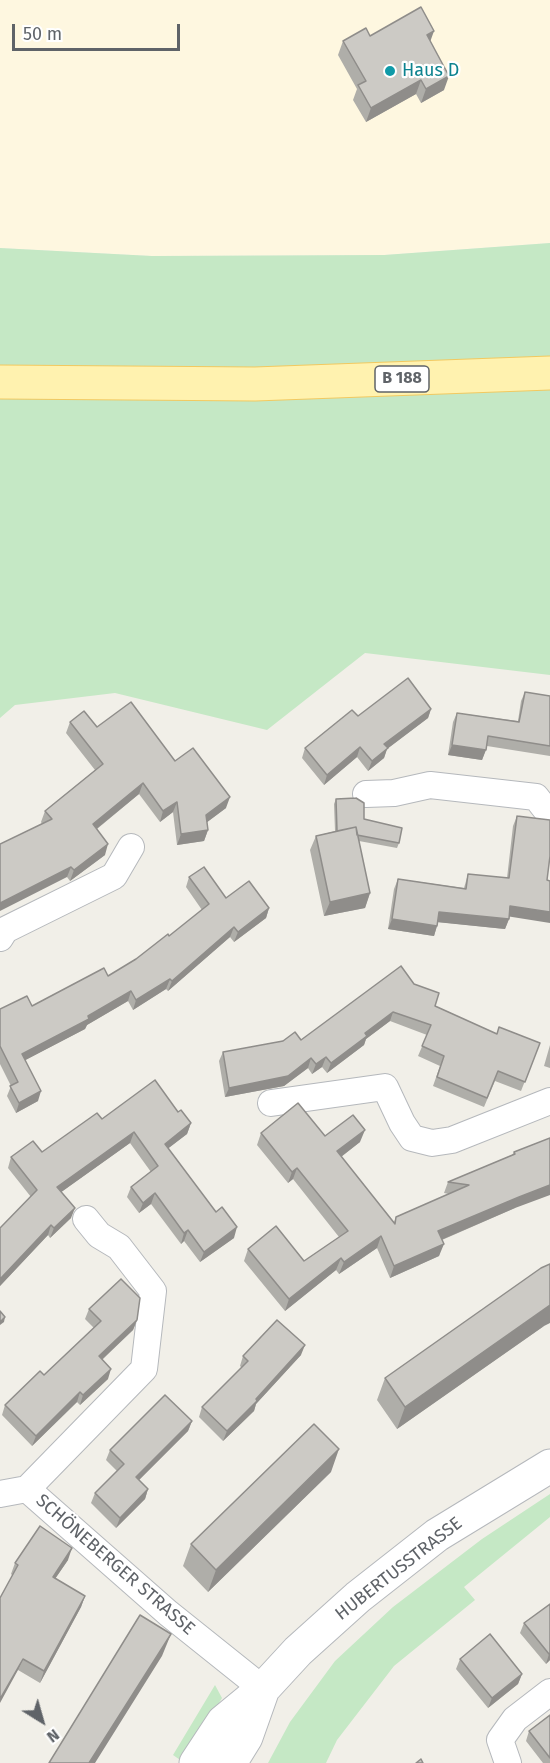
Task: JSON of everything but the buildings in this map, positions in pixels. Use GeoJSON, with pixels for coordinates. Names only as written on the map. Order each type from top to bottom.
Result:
{"type":"FeatureCollection","features":[{"type":"Feature","properties":{"kind":"main road","name":"B 188"},"geometry":{"type":"LineString","coordinates":[[0,382],[255,384],[550,373]]}},
{"type":"Feature","properties":{"kind":"street"},"geometry":{"type":"LineString","coordinates":[[366,794],[394,794],[430,785],[536,797],[550,815]]}},
{"type":"Feature","properties":{"kind":"street"},"geometry":{"type":"LineString","coordinates":[[0,938],[5,930],[114,876],[131,847]]}},
{"type":"Feature","properties":{"kind":"street"},"geometry":{"type":"LineString","coordinates":[[271,1103],[385,1087],[402,1123],[412,1138],[432,1143],[452,1140],[550,1101]]}},
{"type":"Feature","properties":{"kind":"street"},"geometry":{"type":"LineString","coordinates":[[27,1489],[144,1369],[153,1291],[119,1247],[99,1235],[86,1219]]}},
{"type":"Feature","properties":{"kind":"street","name":"HUBERTUSSTRASSE"},"geometry":{"type":"LineString","coordinates":[[196,1763],[223,1722],[263,1689],[298,1651],[358,1597],[437,1535],[550,1466]]}},
{"type":"Feature","properties":{"kind":"street","name":"SCHÖNEBERGER STRASSE"},"geometry":{"type":"LineString","coordinates":[[0,1494],[27,1489],[168,1613],[263,1689]]}},
{"type":"Feature","properties":{"kind":"street","name":"HUBERTUSSTRASSE"},"geometry":{"type":"LineString","coordinates":[[231,1763],[246,1737],[263,1689]]}},
{"type":"Feature","properties":{"kind":"street"},"geometry":{"type":"LineString","coordinates":[[508,1763],[500,1740],[515,1719],[550,1692]]}},
{"type":"Feature","properties":{"kind":"shaded area"},"geometry":{"type":"Polygon","coordinates":[[[0,0],[550,0],[550,243],[384,255],[152,256],[0,248],[0,0]]]}},
{"type":"Feature","properties":{"kind":"green space"},"geometry":{"type":"Polygon","coordinates":[[[550,243],[550,675],[365,653],[267,730],[115,693],[15,705],[0,718],[0,248],[152,256],[384,255],[550,243]]]}},
{"type":"Feature","properties":{"kind":"green space"},"geometry":{"type":"Polygon","coordinates":[[[550,1494],[550,1517],[464,1587],[475,1600],[394,1666],[337,1740],[326,1763],[268,1763],[290,1722],[335,1661],[393,1607],[482,1539],[550,1494]]]}},
{"type":"Feature","properties":{"kind":"green space"},"geometry":{"type":"Polygon","coordinates":[[[215,1685],[222,1698],[183,1762],[173,1755],[215,1685]]]}},
{"type":"Feature","properties":{"kind":"place","name":"Haus D"},"geometry":{"type":"Point","coordinates":[390,71]}}]}
